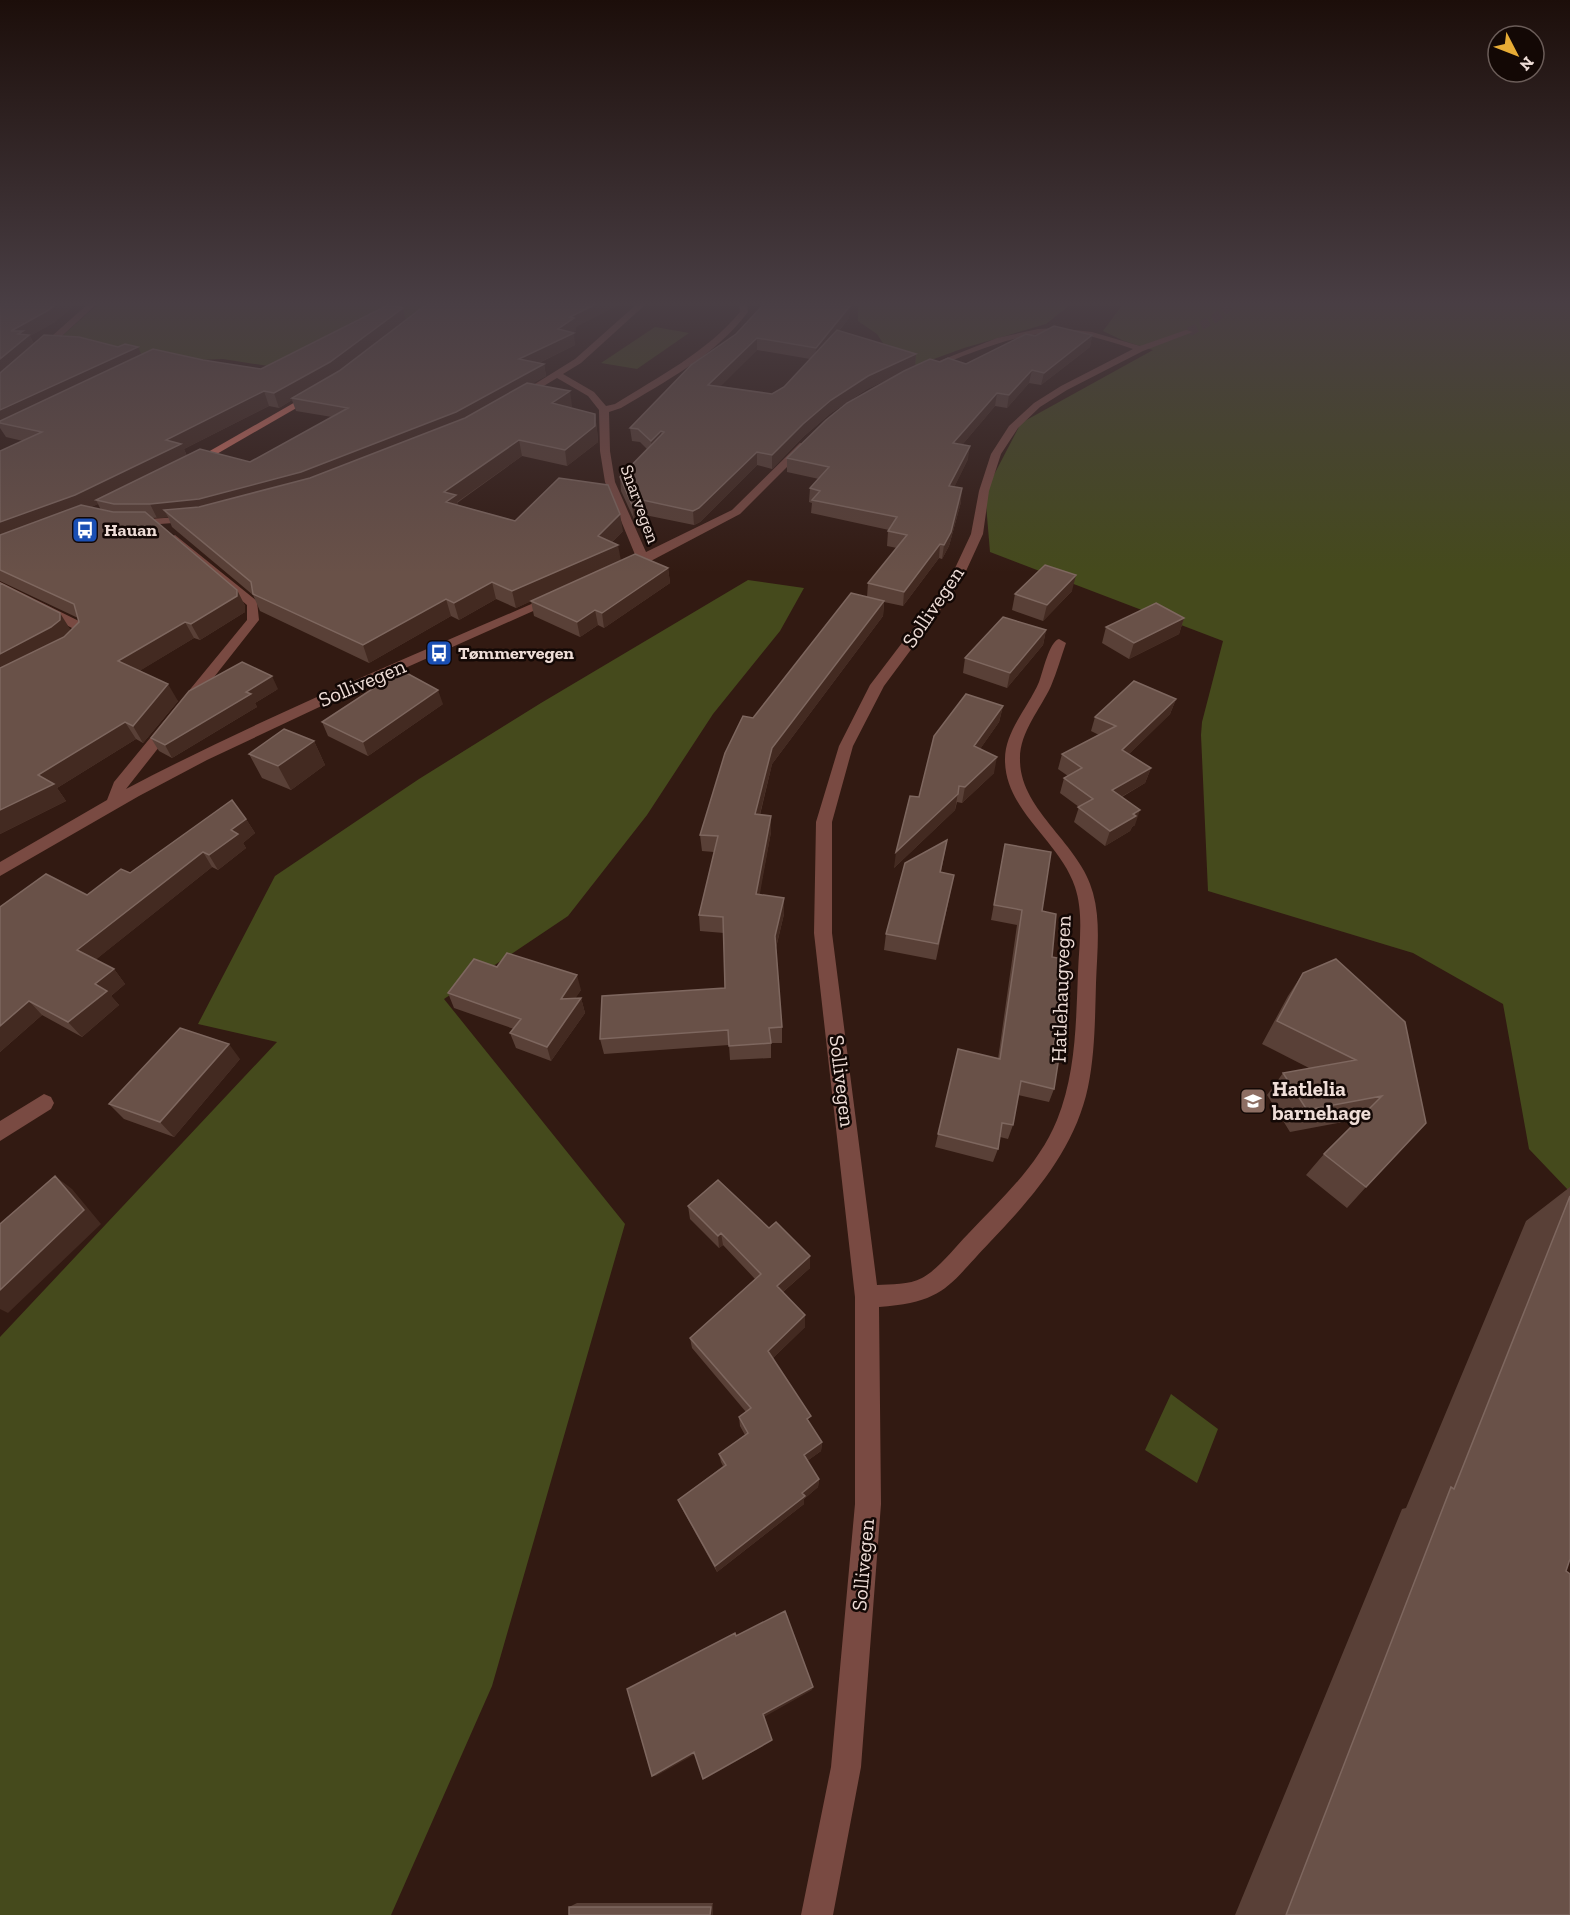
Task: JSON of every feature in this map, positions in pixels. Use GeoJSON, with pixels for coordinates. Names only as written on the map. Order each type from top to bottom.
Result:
{"type":"FeatureCollection","features":[{"type":"Feature","properties":{"kind":"main road"},"geometry":{"type":"LineString","coordinates":[[182,468],[316,393]]}},
{"type":"Feature","properties":{"kind":"street"},"geometry":{"type":"LineString","coordinates":[[511,402],[526,393]]}},
{"type":"Feature","properties":{"kind":"street"},"geometry":{"type":"LineString","coordinates":[[590,393],[603,410],[618,406],[637,393]]}},
{"type":"Feature","properties":{"kind":"street","name":"Sollivegen"},"geometry":{"type":"LineString","coordinates":[[817,1915],[846,1767],[868,1504],[867,1297],[823,933],[824,822],[846,746],[878,685],[955,582],[977,534],[984,491],[996,454],[1014,426],[1037,405],[1055,393]]}},
{"type":"Feature","properties":{"kind":"street","name":"Snarvegen"},"geometry":{"type":"LineString","coordinates":[[603,410],[610,482],[643,560]]}},
{"type":"Feature","properties":{"kind":"street"},"geometry":{"type":"LineString","coordinates":[[614,572],[643,560],[736,512],[817,432]]}},
{"type":"Feature","properties":{"kind":"street"},"geometry":{"type":"LineString","coordinates":[[121,523],[157,523],[206,518]]}},
{"type":"Feature","properties":{"kind":"street"},"geometry":{"type":"LineString","coordinates":[[114,802],[119,786],[254,620],[253,604],[157,523]]}},
{"type":"Feature","properties":{"kind":"street"},"geometry":{"type":"LineString","coordinates":[[0,586],[78,626],[80,639],[59,654]]}},
{"type":"Feature","properties":{"kind":"street","name":"Sollivegen"},"geometry":{"type":"LineString","coordinates":[[0,870],[76,822],[294,712],[565,594]]}},
{"type":"Feature","properties":{"kind":"street","name":"Hatlehaugvegen"},"geometry":{"type":"LineString","coordinates":[[867,1297],[923,1290],[940,1278],[1014,1201],[1065,1126],[1072,1109],[1081,1071],[1086,1023],[1088,917],[1083,887],[1065,851],[1023,795],[1014,775],[1012,758],[1018,736],[1045,684],[1059,643]]}},
{"type":"Feature","properties":{"kind":"street"},"geometry":{"type":"LineString","coordinates":[[0,1132],[44,1103]]}},
{"type":"Feature","properties":{"kind":"green space"},"geometry":{"type":"Polygon","coordinates":[[[1075,393],[1570,393],[1570,1192],[1529,1149],[1503,1004],[1413,953],[1208,891],[1201,735],[1202,722],[1223,641],[990,552],[985,492],[1021,423],[1075,393]]]}},
{"type":"Feature","properties":{"kind":"green space"},"geometry":{"type":"Polygon","coordinates":[[[748,580],[804,588],[780,631],[713,714],[647,815],[568,916],[444,999],[625,1224],[492,1686],[391,1915],[0,1915],[0,1337],[277,1042],[198,1024],[275,876],[419,779],[541,703],[748,580]]]}},
{"type":"Feature","properties":{"kind":"green space"},"geometry":{"type":"Polygon","coordinates":[[[1171,1394],[1218,1429],[1197,1483],[1145,1450],[1171,1394]]]}},
{"type":"Feature","properties":{"kind":"building"},"geometry":{"type":"Polygon","coordinates":[[[0,393],[36,393],[0,410],[0,393]]]}},
{"type":"Feature","properties":{"kind":"building"},"geometry":{"type":"Polygon","coordinates":[[[59,393],[259,393],[166,440],[181,444],[75,495],[0,522],[0,451],[42,432],[0,423],[59,393]]]}},
{"type":"Feature","properties":{"kind":"building"},"geometry":{"type":"Polygon","coordinates":[[[300,393],[490,393],[456,412],[301,472],[199,499],[150,504],[114,504],[96,500],[200,449],[250,462],[348,408],[292,398],[300,393]]]}},
{"type":"Feature","properties":{"kind":"building"},"geometry":{"type":"Polygon","coordinates":[[[509,393],[566,393],[552,403],[595,414],[595,426],[565,450],[519,440],[444,492],[456,495],[446,502],[515,521],[559,478],[608,485],[620,514],[598,536],[618,545],[512,591],[492,582],[454,603],[446,599],[363,645],[253,594],[251,582],[164,510],[199,507],[310,478],[465,418],[509,393]]]}},
{"type":"Feature","properties":{"kind":"building"},"geometry":{"type":"Polygon","coordinates":[[[664,393],[841,393],[803,424],[772,455],[757,452],[699,508],[693,511],[638,499],[632,505],[620,477],[664,432],[661,431],[651,441],[638,429],[630,428],[664,393]]]}},
{"type":"Feature","properties":{"kind":"building"},"geometry":{"type":"Polygon","coordinates":[[[864,393],[997,393],[953,443],[970,446],[949,486],[962,488],[951,532],[944,545],[940,544],[904,592],[868,583],[907,535],[888,531],[897,517],[812,500],[820,491],[810,488],[829,467],[787,458],[847,403],[864,393]]]}},
{"type":"Feature","properties":{"kind":"building"},"geometry":{"type":"Polygon","coordinates":[[[81,505],[113,512],[145,512],[237,590],[237,596],[191,624],[185,622],[118,661],[168,684],[133,726],[125,722],[38,775],[54,784],[0,810],[0,668],[64,637],[79,622],[74,604],[0,570],[0,535],[81,505]]]}},
{"type":"Feature","properties":{"kind":"building"},"geometry":{"type":"Polygon","coordinates":[[[635,554],[668,568],[602,613],[595,610],[577,622],[531,601],[635,554]]]}},
{"type":"Feature","properties":{"kind":"building"},"geometry":{"type":"Polygon","coordinates":[[[1045,565],[1076,575],[1047,605],[1015,594],[1045,565]]]}},
{"type":"Feature","properties":{"kind":"building"},"geometry":{"type":"Polygon","coordinates":[[[0,583],[60,613],[60,620],[0,654],[0,583]]]}},
{"type":"Feature","properties":{"kind":"building"},"geometry":{"type":"Polygon","coordinates":[[[851,593],[884,601],[772,748],[755,814],[771,816],[756,894],[784,898],[775,936],[782,1027],[769,1028],[771,1043],[729,1046],[728,1030],[600,1039],[602,996],[725,988],[723,917],[699,915],[718,836],[700,835],[725,753],[743,716],[753,718],[851,593]]]}},
{"type":"Feature","properties":{"kind":"building"},"geometry":{"type":"Polygon","coordinates":[[[1156,603],[1184,618],[1134,643],[1106,627],[1156,603]]]}},
{"type":"Feature","properties":{"kind":"building"},"geometry":{"type":"Polygon","coordinates":[[[1003,617],[1046,630],[1010,673],[965,658],[1003,617]]]}},
{"type":"Feature","properties":{"kind":"building"},"geometry":{"type":"Polygon","coordinates":[[[242,662],[272,676],[246,692],[251,694],[165,745],[151,738],[189,691],[242,662]]]}},
{"type":"Feature","properties":{"kind":"building"},"geometry":{"type":"Polygon","coordinates":[[[401,670],[438,690],[363,742],[322,722],[401,670]]]}},
{"type":"Feature","properties":{"kind":"building"},"geometry":{"type":"Polygon","coordinates":[[[1134,681],[1176,699],[1122,750],[1151,768],[1112,790],[1140,810],[1133,814],[1136,816],[1110,831],[1078,807],[1093,799],[1064,778],[1082,768],[1062,754],[1116,726],[1095,717],[1134,681]]]}},
{"type":"Feature","properties":{"kind":"building"},"geometry":{"type":"Polygon","coordinates":[[[966,694],[1003,706],[974,746],[997,757],[965,787],[959,786],[958,794],[896,852],[910,796],[919,797],[934,736],[966,694]]]}},
{"type":"Feature","properties":{"kind":"building"},"geometry":{"type":"Polygon","coordinates":[[[284,729],[314,741],[278,766],[249,754],[284,729]]]}},
{"type":"Feature","properties":{"kind":"building"},"geometry":{"type":"Polygon","coordinates":[[[232,800],[246,819],[231,830],[238,834],[209,855],[203,852],[77,950],[114,969],[95,984],[107,991],[68,1022],[29,1001],[0,1026],[0,907],[46,874],[87,895],[121,869],[130,873],[232,800]]]}},
{"type":"Feature","properties":{"kind":"building"},"geometry":{"type":"Polygon","coordinates":[[[947,840],[940,872],[954,875],[938,944],[886,934],[905,863],[947,840]]]}},
{"type":"Feature","properties":{"kind":"building"},"geometry":{"type":"Polygon","coordinates":[[[1005,844],[1051,852],[1042,911],[1056,914],[1052,957],[1063,959],[1053,1055],[1059,1057],[1054,1089],[1021,1081],[1013,1125],[1002,1123],[998,1149],[938,1134],[958,1049],[1000,1059],[1022,910],[994,905],[1005,844]]]}},
{"type":"Feature","properties":{"kind":"building"},"geometry":{"type":"Polygon","coordinates":[[[507,953],[577,975],[561,999],[581,998],[547,1047],[510,1033],[521,1019],[448,993],[474,959],[497,967],[507,953]]]}},
{"type":"Feature","properties":{"kind":"building"},"geometry":{"type":"Polygon","coordinates":[[[1336,959],[1405,1022],[1426,1123],[1366,1187],[1324,1154],[1382,1096],[1307,1110],[1283,1073],[1356,1060],[1277,1021],[1303,973],[1336,959]]]}},
{"type":"Feature","properties":{"kind":"building"},"geometry":{"type":"Polygon","coordinates":[[[180,1028],[229,1044],[160,1122],[109,1104],[180,1028]]]}},
{"type":"Feature","properties":{"kind":"building"},"geometry":{"type":"Polygon","coordinates":[[[55,1176],[84,1210],[0,1290],[0,1224],[55,1176]]]}},
{"type":"Feature","properties":{"kind":"building"},"geometry":{"type":"Polygon","coordinates":[[[718,1180],[769,1228],[776,1222],[810,1256],[777,1286],[805,1315],[768,1351],[811,1416],[807,1419],[822,1442],[804,1455],[819,1479],[802,1493],[805,1496],[715,1566],[678,1500],[726,1465],[719,1454],[748,1433],[739,1417],[751,1408],[690,1338],[761,1274],[721,1233],[718,1236],[688,1206],[718,1180]]]}},
{"type":"Feature","properties":{"kind":"building"},"geometry":{"type":"Polygon","coordinates":[[[1570,1196],[1570,1559],[1566,1571],[1570,1574],[1570,1915],[1286,1915],[1451,1487],[1454,1489],[1570,1196]]]}},
{"type":"Feature","properties":{"kind":"building"},"geometry":{"type":"Polygon","coordinates":[[[785,1611],[813,1687],[763,1714],[772,1740],[703,1779],[694,1752],[652,1776],[627,1689],[735,1633],[736,1636],[785,1611]]]}},
{"type":"Feature","properties":{"kind":"building"},"geometry":{"type":"Polygon","coordinates":[[[569,1907],[711,1907],[710,1915],[569,1915],[569,1907]]]}},
{"type":"Feature","properties":{"kind":"place","name":"Hauan"},"geometry":{"type":"Point","coordinates":[85,530]}},
{"type":"Feature","properties":{"kind":"place","name":"Tømmervegen"},"geometry":{"type":"Point","coordinates":[439,653]}},
{"type":"Feature","properties":{"kind":"place","name":"Hatlelia barnehage"},"geometry":{"type":"Point","coordinates":[1253,1101]}}]}
